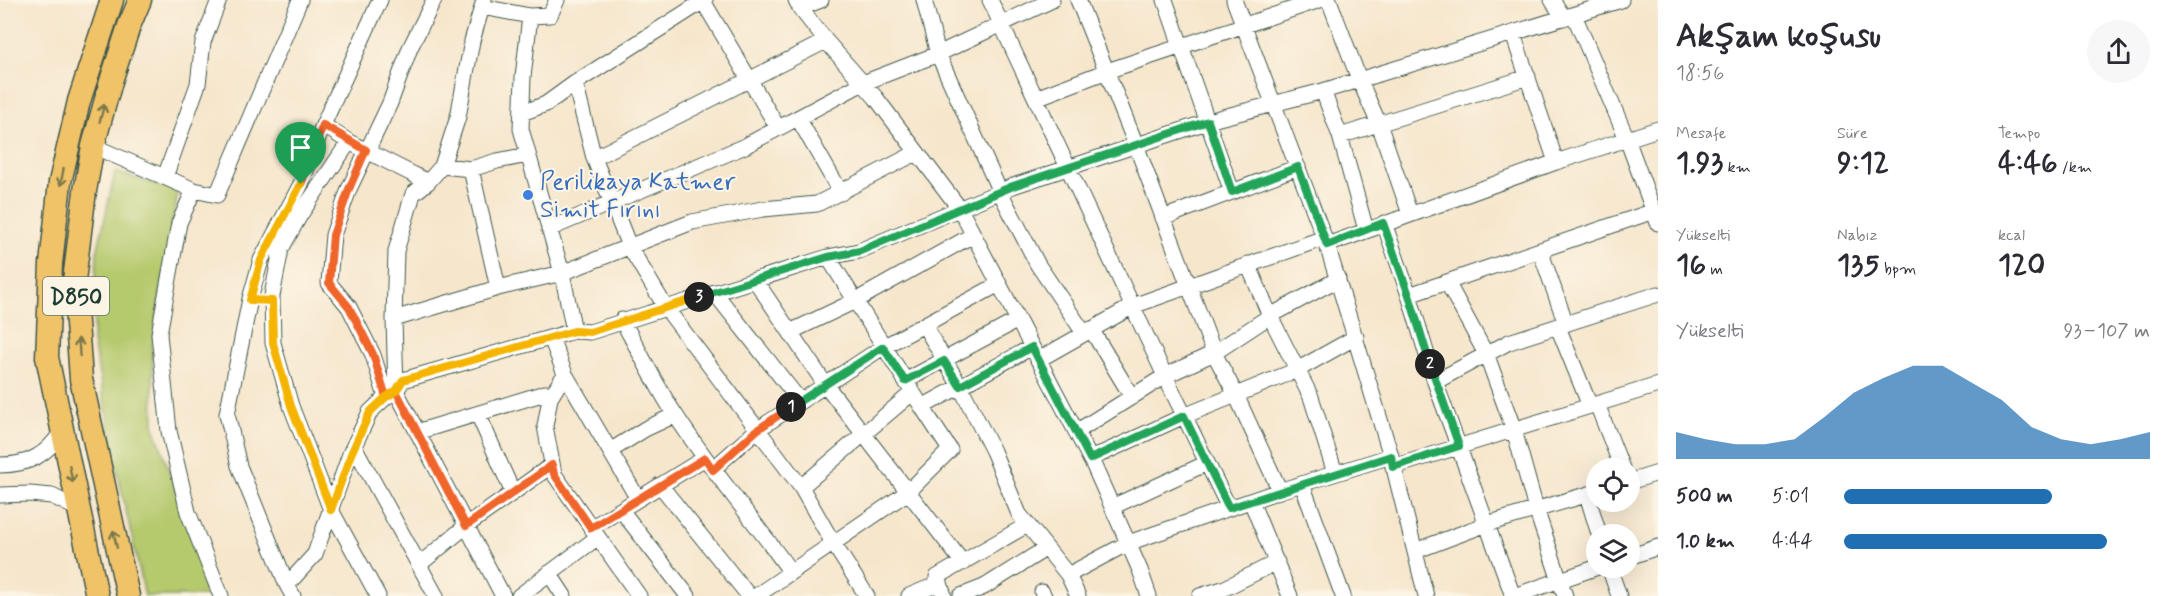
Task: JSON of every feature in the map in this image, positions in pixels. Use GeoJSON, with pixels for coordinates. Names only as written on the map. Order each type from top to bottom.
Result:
{"type":"FeatureCollection","features":[{"type":"Feature","properties":{"kind":"highway","name":"D850"},"geometry":{"type":"LineString","coordinates":[[97,596],[47,357],[51,264],[60,182],[80,101],[112,0]]}},
{"type":"Feature","properties":{"kind":"highway","name":"D850"},"geometry":{"type":"LineString","coordinates":[[128,596],[81,379],[74,281],[93,146],[112,78],[140,0]]}},
{"type":"Feature","properties":{"kind":"street"},"geometry":{"type":"LineString","coordinates":[[165,177],[198,84],[203,42],[219,0]]}},
{"type":"Feature","properties":{"kind":"street"},"geometry":{"type":"LineString","coordinates":[[93,146],[194,190],[217,195],[300,0]]}},
{"type":"Feature","properties":{"kind":"street"},"geometry":{"type":"LineString","coordinates":[[290,590],[239,466],[227,414],[250,300],[261,260],[301,184],[323,125],[380,0]]}},
{"type":"Feature","properties":{"kind":"street"},"geometry":{"type":"LineString","coordinates":[[434,0],[410,48],[390,103],[349,189],[333,235],[329,283],[349,307],[391,394],[417,432],[503,596]]}},
{"type":"Feature","properties":{"kind":"street"},"geometry":{"type":"LineString","coordinates":[[391,394],[396,251],[413,194],[442,166],[458,117],[472,41],[483,4],[530,16],[550,15],[557,0]]}},
{"type":"Feature","properties":{"kind":"street"},"geometry":{"type":"LineString","coordinates":[[821,0],[798,4],[826,41],[863,83],[960,209],[1090,459],[1149,596]]}},
{"type":"Feature","properties":{"kind":"street"},"geometry":{"type":"LineString","coordinates":[[924,0],[938,54],[1000,192],[1038,265],[1088,331],[1132,397]]}},
{"type":"Feature","properties":{"kind":"street"},"geometry":{"type":"LineString","coordinates":[[990,0],[1229,508]]}},
{"type":"Feature","properties":{"kind":"street"},"geometry":{"type":"LineString","coordinates":[[549,229],[745,146],[863,83],[938,54],[1052,0]]}},
{"type":"Feature","properties":{"kind":"street"},"geometry":{"type":"LineString","coordinates":[[1078,0],[1136,145],[1214,353],[1280,491]]}},
{"type":"Feature","properties":{"kind":"street"},"geometry":{"type":"LineString","coordinates":[[1165,0],[1232,192]]}},
{"type":"Feature","properties":{"kind":"street"},"geometry":{"type":"LineString","coordinates":[[1234,0],[1338,279],[1392,462],[1426,596]]}},
{"type":"Feature","properties":{"kind":"street"},"geometry":{"type":"LineString","coordinates":[[1036,98],[1107,71],[1320,0]]}},
{"type":"Feature","properties":{"kind":"street"},"geometry":{"type":"LineString","coordinates":[[1329,0],[1379,124],[1410,214]]}},
{"type":"Feature","properties":{"kind":"street"},"geometry":{"type":"LineString","coordinates":[[1409,295],[1540,250],[1656,217],[1628,139],[1569,16],[1552,0]]}},
{"type":"Feature","properties":{"kind":"street"},"geometry":{"type":"LineString","coordinates":[[290,590],[315,554],[354,446],[370,412],[403,380],[574,331],[590,332],[622,320],[828,257],[860,251],[1000,192],[1208,121],[1323,91],[1621,0]]}},
{"type":"Feature","properties":{"kind":"street"},"geometry":{"type":"LineString","coordinates":[[522,113],[546,104],[574,82],[704,1],[778,128]]}},
{"type":"Feature","properties":{"kind":"street"},"geometry":{"type":"LineString","coordinates":[[530,16],[523,77],[521,129],[562,273],[574,331]]}},
{"type":"Feature","properties":{"kind":"street"},"geometry":{"type":"LineString","coordinates":[[1513,34],[1557,162]]}},
{"type":"Feature","properties":{"kind":"street"},"geometry":{"type":"LineString","coordinates":[[594,158],[826,41]]}},
{"type":"Feature","properties":{"kind":"street"},"geometry":{"type":"LineString","coordinates":[[1340,136],[1528,77]]}},
{"type":"Feature","properties":{"kind":"street"},"geometry":{"type":"LineString","coordinates":[[574,82],[594,158],[630,246],[666,308],[801,486],[833,543],[867,596]]}},
{"type":"Feature","properties":{"kind":"street"},"geometry":{"type":"LineString","coordinates":[[1323,91],[1340,136],[1366,230]]}},
{"type":"Feature","properties":{"kind":"street"},"geometry":{"type":"LineString","coordinates":[[798,118],[841,193]]}},
{"type":"Feature","properties":{"kind":"street"},"geometry":{"type":"LineString","coordinates":[[323,125],[349,142],[428,182]]}},
{"type":"Feature","properties":{"kind":"street"},"geometry":{"type":"LineString","coordinates":[[922,407],[960,386],[1088,331],[1133,306],[1248,264],[1366,230],[1557,162],[1658,129]]}},
{"type":"Feature","properties":{"kind":"street"},"geometry":{"type":"LineString","coordinates":[[349,142],[300,215],[281,249],[272,301],[273,343],[291,406],[331,510],[374,594]]}},
{"type":"Feature","properties":{"kind":"street"},"geometry":{"type":"LineString","coordinates":[[394,319],[498,288],[562,273],[692,222],[763,209],[817,204],[916,153]]}},
{"type":"Feature","properties":{"kind":"street"},"geometry":{"type":"LineString","coordinates":[[442,166],[471,169],[528,155]]}},
{"type":"Feature","properties":{"kind":"street"},"geometry":{"type":"LineString","coordinates":[[1163,218],[1298,167]]}},
{"type":"Feature","properties":{"kind":"street"},"geometry":{"type":"LineString","coordinates":[[471,169],[498,288]]}},
{"type":"Feature","properties":{"kind":"street"},"geometry":{"type":"LineString","coordinates":[[194,190],[179,223],[159,334],[169,431],[188,512],[221,596]]}},
{"type":"Feature","properties":{"kind":"street"},"geometry":{"type":"LineString","coordinates":[[1383,223],[1409,295],[1435,382],[1513,596],[1586,571]]}},
{"type":"Feature","properties":{"kind":"street"},"geometry":{"type":"LineString","coordinates":[[790,332],[855,300],[973,235]]}},
{"type":"Feature","properties":{"kind":"street"},"geometry":{"type":"LineString","coordinates":[[1540,250],[1562,325],[1593,405],[1617,458]]}},
{"type":"Feature","properties":{"kind":"street"},"geometry":{"type":"LineString","coordinates":[[756,596],[780,589],[790,572],[908,492],[950,450],[828,257]]}},
{"type":"Feature","properties":{"kind":"street"},"geometry":{"type":"LineString","coordinates":[[1248,264],[1270,316],[1311,396],[1335,474]]}},
{"type":"Feature","properties":{"kind":"street"},"geometry":{"type":"LineString","coordinates":[[1076,432],[1165,376],[1214,353],[1270,316],[1338,279]]}},
{"type":"Feature","properties":{"kind":"street"},"geometry":{"type":"LineString","coordinates":[[755,280],[825,384],[963,563]]}},
{"type":"Feature","properties":{"kind":"street"},"geometry":{"type":"LineString","coordinates":[[1447,282],[1487,356],[1514,430],[1536,509],[1565,596]]}},
{"type":"Feature","properties":{"kind":"street"},"geometry":{"type":"LineString","coordinates":[[519,596],[621,510],[660,486],[709,464],[883,347],[999,284]]}},
{"type":"Feature","properties":{"kind":"street"},"geometry":{"type":"LineString","coordinates":[[714,292],[800,401]]}},
{"type":"Feature","properties":{"kind":"street"},"geometry":{"type":"LineString","coordinates":[[1435,382],[1487,356],[1509,342],[1658,294]]}},
{"type":"Feature","properties":{"kind":"street"},"geometry":{"type":"LineString","coordinates":[[250,300],[272,301]]}},
{"type":"Feature","properties":{"kind":"street"},"geometry":{"type":"LineString","coordinates":[[622,320],[675,415],[790,572]]}},
{"type":"Feature","properties":{"kind":"street"},"geometry":{"type":"LineString","coordinates":[[801,486],[864,433],[909,387],[944,361],[1018,320]]}},
{"type":"Feature","properties":{"kind":"street"},"geometry":{"type":"LineString","coordinates":[[924,325],[960,386],[993,452],[1019,514],[1068,575],[1078,596]]}},
{"type":"Feature","properties":{"kind":"street"},"geometry":{"type":"LineString","coordinates":[[1090,459],[1184,416],[1297,370],[1356,336]]}},
{"type":"Feature","properties":{"kind":"street"},"geometry":{"type":"LineString","coordinates":[[551,338],[565,374],[638,499]]}},
{"type":"Feature","properties":{"kind":"street"},"geometry":{"type":"LineString","coordinates":[[565,374],[550,398],[545,426],[554,474],[639,596]]}},
{"type":"Feature","properties":{"kind":"street"},"geometry":{"type":"LineString","coordinates":[[1068,575],[1128,543],[1280,491],[1335,474],[1459,446],[1658,385]]}},
{"type":"Feature","properties":{"kind":"street"},"geometry":{"type":"LineString","coordinates":[[417,432],[545,393],[553,393]]}},
{"type":"Feature","properties":{"kind":"street"},"geometry":{"type":"LineString","coordinates":[[478,414],[513,493]]}},
{"type":"Feature","properties":{"kind":"street"},"geometry":{"type":"LineString","coordinates":[[610,451],[645,429],[675,415]]}},
{"type":"Feature","properties":{"kind":"street"},"geometry":{"type":"LineString","coordinates":[[0,465],[14,465],[35,458],[52,447],[62,431]]}},
{"type":"Feature","properties":{"kind":"street"},"geometry":{"type":"LineString","coordinates":[[354,446],[436,596]]}},
{"type":"Feature","properties":{"kind":"street"},"geometry":{"type":"LineString","coordinates":[[1112,507],[1207,463]]}},
{"type":"Feature","properties":{"kind":"street"},"geometry":{"type":"LineString","coordinates":[[420,564],[466,526],[552,465]]}},
{"type":"Feature","properties":{"kind":"street"},"geometry":{"type":"LineString","coordinates":[[1640,479],[1658,473]]}},
{"type":"Feature","properties":{"kind":"street"},"geometry":{"type":"LineString","coordinates":[[1302,484],[1343,596]]}},
{"type":"Feature","properties":{"kind":"street"},"geometry":{"type":"LineString","coordinates":[[660,486],[749,596]]}},
{"type":"Feature","properties":{"kind":"street"},"geometry":{"type":"LineString","coordinates":[[1415,551],[1487,524],[1586,494]]}},
{"type":"Feature","properties":{"kind":"street"},"geometry":{"type":"LineString","coordinates":[[0,495],[52,496],[78,509]]}},
{"type":"Feature","properties":{"kind":"street"},"geometry":{"type":"LineString","coordinates":[[1251,501],[1290,596]]}},
{"type":"Feature","properties":{"kind":"street"},"geometry":{"type":"LineString","coordinates":[[621,510],[688,596]]}},
{"type":"Feature","properties":{"kind":"street"},"geometry":{"type":"LineString","coordinates":[[909,596],[942,589],[938,577],[1027,525]]}},
{"type":"Feature","properties":{"kind":"street"},"geometry":{"type":"LineString","coordinates":[[1640,554],[1658,548]]}},
{"type":"Feature","properties":{"kind":"street"},"geometry":{"type":"LineString","coordinates":[[961,596],[987,591],[1045,549]]}},
{"type":"Feature","properties":{"kind":"street"},"geometry":{"type":"LineString","coordinates":[[1200,596],[1224,592],[1277,562]]}},
{"type":"Feature","properties":{"kind":"street"},"geometry":{"type":"LineString","coordinates":[[549,573],[564,596]]}},
{"type":"Feature","properties":{"kind":"street"},"geometry":{"type":"LineString","coordinates":[[1613,578],[1619,596]]}},
{"type":"Feature","properties":{"kind":"green space"},"geometry":{"type":"Polygon","coordinates":[[[115,172],[178,191],[152,346],[154,427],[213,596],[145,596],[117,470],[93,342],[97,253],[115,172]]]}},
{"type":"Feature","properties":{"kind":"place","name":"Perilikaya Katmer Simit Fırını"},"geometry":{"type":"Point","coordinates":[528,195]}},
{"type":"Feature","properties":{"kind":"route"},"geometry":{"type":"LineString","coordinates":[[301,184],[261,260],[250,300],[272,301],[273,343],[291,406],[331,510],[351,454],[370,412],[396,391],[403,380],[574,331],[590,332],[622,320],[828,257],[860,251],[1013,186],[1208,121],[1232,192],[1298,167],[1327,245],[1383,223],[1409,295],[1435,382],[1459,446],[1393,467],[1391,456],[1229,508],[1184,416],[1090,459],[1032,347],[960,386],[944,361],[905,381],[883,347],[757,430],[713,470],[705,458],[591,528],[554,474],[552,465],[466,526],[396,391],[386,397],[373,354],[349,307],[329,283],[333,235],[366,150],[323,125],[301,184]]}}]}
